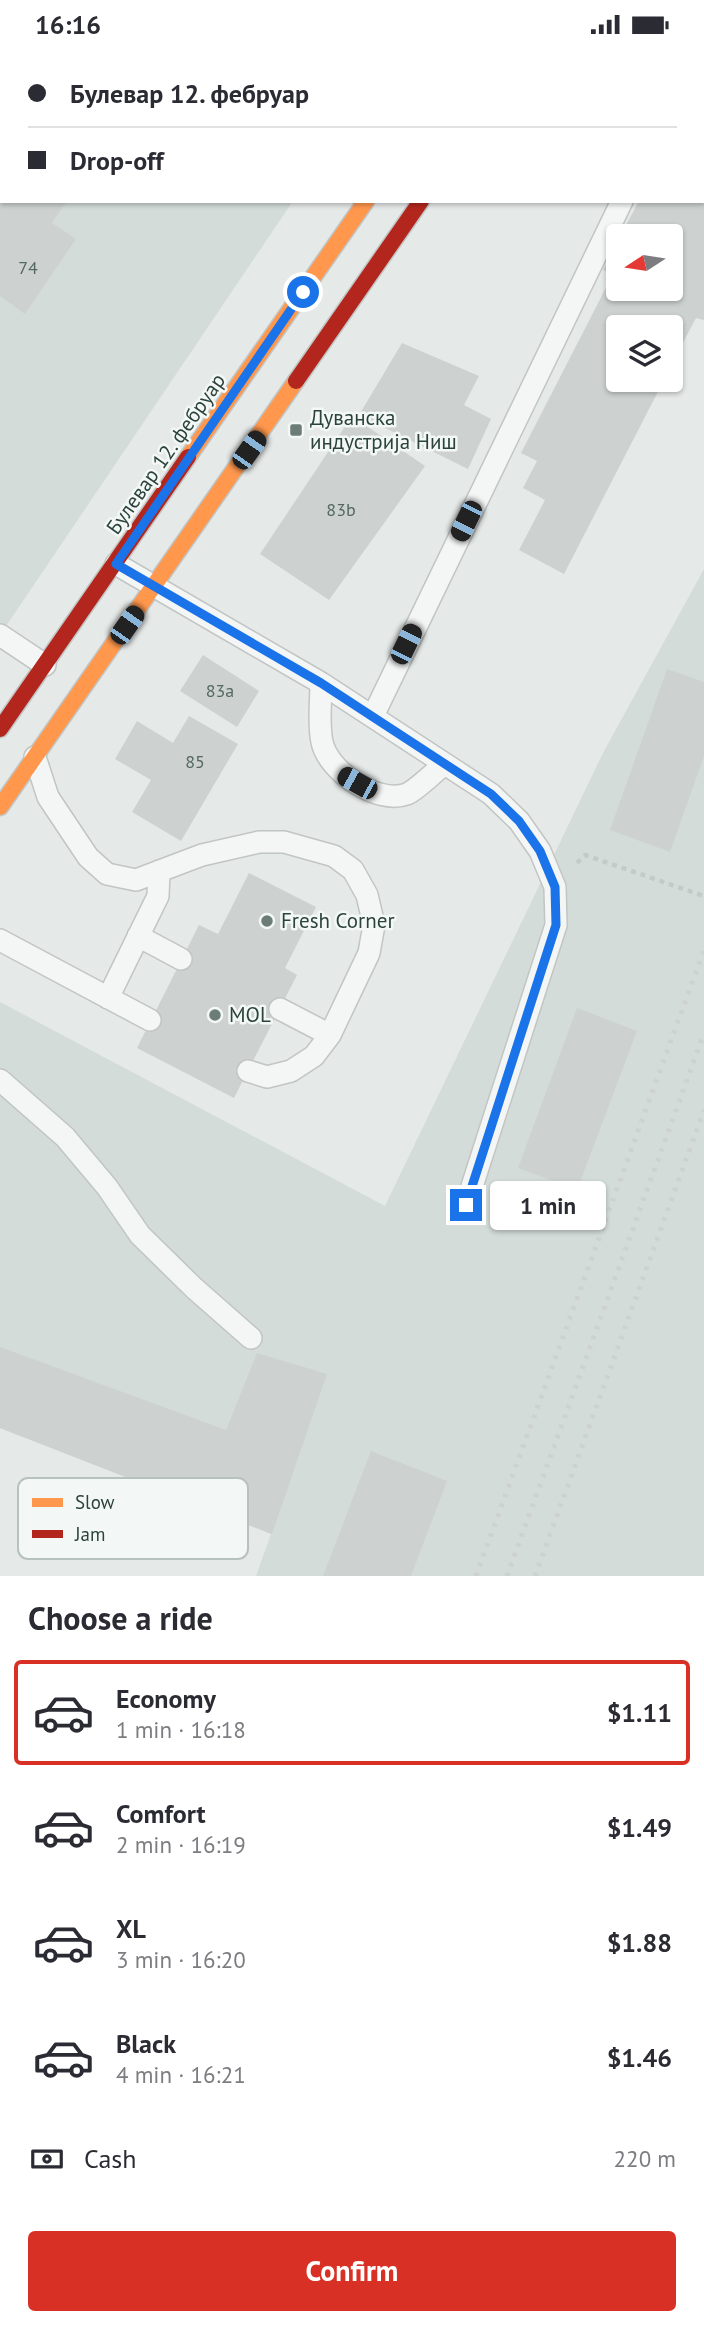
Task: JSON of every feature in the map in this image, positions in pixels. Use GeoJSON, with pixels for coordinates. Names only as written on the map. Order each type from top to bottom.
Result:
{"type":"FeatureCollection","features":[{"type":"Feature","properties":{"kind":"main road","name":"Булевар 12. фебруар"},"geometry":{"type":"LineString","coordinates":[[0,730],[365,203]]}},
{"type":"Feature","properties":{"kind":"main road"},"geometry":{"type":"LineString","coordinates":[[0,807],[420,203]]}},
{"type":"Feature","properties":{"kind":"lane"},"geometry":{"type":"LineString","coordinates":[[373,716],[621,203]]}},
{"type":"Feature","properties":{"kind":"lane"},"geometry":{"type":"LineString","coordinates":[[116,564],[321,683],[491,794],[519,821],[540,851],[555,887],[556,925],[466,1205]]}},
{"type":"Feature","properties":{"kind":"lane"},"geometry":{"type":"LineString","coordinates":[[0,635],[45,665]]}},
{"type":"Feature","properties":{"kind":"lane"},"geometry":{"type":"LineString","coordinates":[[321,683],[322,741],[330,762],[342,774],[373,792],[388,795],[407,794],[445,764]]}},
{"type":"Feature","properties":{"kind":"lane"},"geometry":{"type":"LineString","coordinates":[[35,757],[48,797],[88,857],[107,874],[136,880],[202,855],[259,842],[284,842],[334,856],[353,870],[367,895],[374,925],[369,953],[330,1035],[314,1056],[291,1071],[267,1077],[248,1072]]}},
{"type":"Feature","properties":{"kind":"lane"},"geometry":{"type":"LineString","coordinates":[[108,998],[158,896],[159,871]]}},
{"type":"Feature","properties":{"kind":"lane"},"geometry":{"type":"LineString","coordinates":[[138,936],[181,959]]}},
{"type":"Feature","properties":{"kind":"lane"},"geometry":{"type":"LineString","coordinates":[[0,940],[150,1020]]}},
{"type":"Feature","properties":{"kind":"lane"},"geometry":{"type":"LineString","coordinates":[[280,1009],[330,1035]]}},
{"type":"Feature","properties":{"kind":"lane"},"geometry":{"type":"LineString","coordinates":[[0,1080],[65,1137],[107,1187],[140,1235],[194,1288],[251,1338]]}},
{"type":"Feature","properties":{"kind":"path"},"geometry":{"type":"LineString","coordinates":[[555,887],[585,855],[704,896]]}},
{"type":"Feature","properties":{"kind":"shaded area"},"geometry":{"type":"Polygon","coordinates":[[[0,203],[292,203],[0,635],[0,203]]]}},
{"type":"Feature","properties":{"kind":"shaded area"},"geometry":{"type":"Polygon","coordinates":[[[704,569],[704,1576],[256,1576],[271,1534],[248,1525],[248,1478],[128,1478],[0,1428],[0,1002],[385,1206],[603,753],[704,569]]]}},
{"type":"Feature","properties":{"kind":"building"},"geometry":{"type":"Polygon","coordinates":[[[0,203],[66,203],[52,223],[76,239],[25,314],[0,296],[0,203]]]}},
{"type":"Feature","properties":{"kind":"building"},"geometry":{"type":"Polygon","coordinates":[[[638,203],[704,203],[704,320],[696,318],[683,342],[683,315],[606,315],[606,392],[658,392],[564,574],[519,550],[545,500],[523,488],[537,461],[521,453],[606,288],[606,301],[683,301],[683,224],[627,224],[638,203]]]}},
{"type":"Feature","properties":{"kind":"building"},"geometry":{"type":"Polygon","coordinates":[[[402,343],[479,376],[464,405],[491,419],[468,469],[359,415],[402,343]]]}},
{"type":"Feature","properties":{"kind":"building"},"geometry":{"type":"Polygon","coordinates":[[[352,416],[425,466],[329,600],[260,554],[352,416]]]}},
{"type":"Feature","properties":{"kind":"building"},"geometry":{"type":"Polygon","coordinates":[[[203,655],[259,691],[237,727],[180,691],[203,655]]]}},
{"type":"Feature","properties":{"kind":"building"},"geometry":{"type":"Polygon","coordinates":[[[667,669],[704,682],[704,756],[670,852],[610,830],[667,669]]]}},
{"type":"Feature","properties":{"kind":"building"},"geometry":{"type":"Polygon","coordinates":[[[189,716],[238,744],[181,841],[132,812],[151,780],[115,759],[137,721],[173,743],[189,716]]]}},
{"type":"Feature","properties":{"kind":"building","name":"MOL"},"geometry":{"type":"Polygon","coordinates":[[[249,873],[316,907],[285,968],[297,975],[234,1098],[137,1048],[199,925],[218,934],[249,873]]]}},
{"type":"Feature","properties":{"kind":"building"},"geometry":{"type":"Polygon","coordinates":[[[577,1008],[637,1031],[577,1190],[518,1168],[577,1008]]]}},
{"type":"Feature","properties":{"kind":"building"},"geometry":{"type":"Polygon","coordinates":[[[0,1347],[226,1430],[257,1353],[327,1374],[272,1534],[248,1525],[248,1478],[128,1478],[0,1428],[0,1347]]]}},
{"type":"Feature","properties":{"kind":"building"},"geometry":{"type":"Polygon","coordinates":[[[371,1451],[447,1481],[411,1576],[323,1576],[371,1451]]]}},
{"type":"Feature","properties":{"kind":"railway"},"geometry":{"type":"LineString","coordinates":[[476,1576],[704,950]]}},
{"type":"Feature","properties":{"kind":"railway"},"geometry":{"type":"LineString","coordinates":[[507,1576],[704,1033]]}},
{"type":"Feature","properties":{"kind":"railway"},"geometry":{"type":"LineString","coordinates":[[535,1576],[704,1110]]}},
{"type":"Feature","properties":{"kind":"traffic: slow"},"geometry":{"type":"LineString","coordinates":[[188,457],[365,203]]}},
{"type":"Feature","properties":{"kind":"traffic: slow"},"geometry":{"type":"LineString","coordinates":[[0,807],[296,381]]}},
{"type":"Feature","properties":{"kind":"traffic: jam"},"geometry":{"type":"LineString","coordinates":[[296,381],[420,203]]}},
{"type":"Feature","properties":{"kind":"traffic: jam"},"geometry":{"type":"LineString","coordinates":[[0,729],[188,457]]}},
{"type":"Feature","properties":{"kind":"place","name":"Дуванска индустрија Ниш"},"geometry":{"type":"Point","coordinates":[296,430]}},
{"type":"Feature","properties":{"kind":"place","name":"Fresh Corner"},"geometry":{"type":"Point","coordinates":[267,921]}},
{"type":"Feature","properties":{"kind":"place","name":"MOL"},"geometry":{"type":"Point","coordinates":[215,1015]}},
{"type":"Feature","properties":{"kind":"route"},"geometry":{"type":"LineString","coordinates":[[303,292],[116,564],[321,683],[491,794],[519,821],[540,851],[555,887],[556,925],[466,1205]]}}]}
